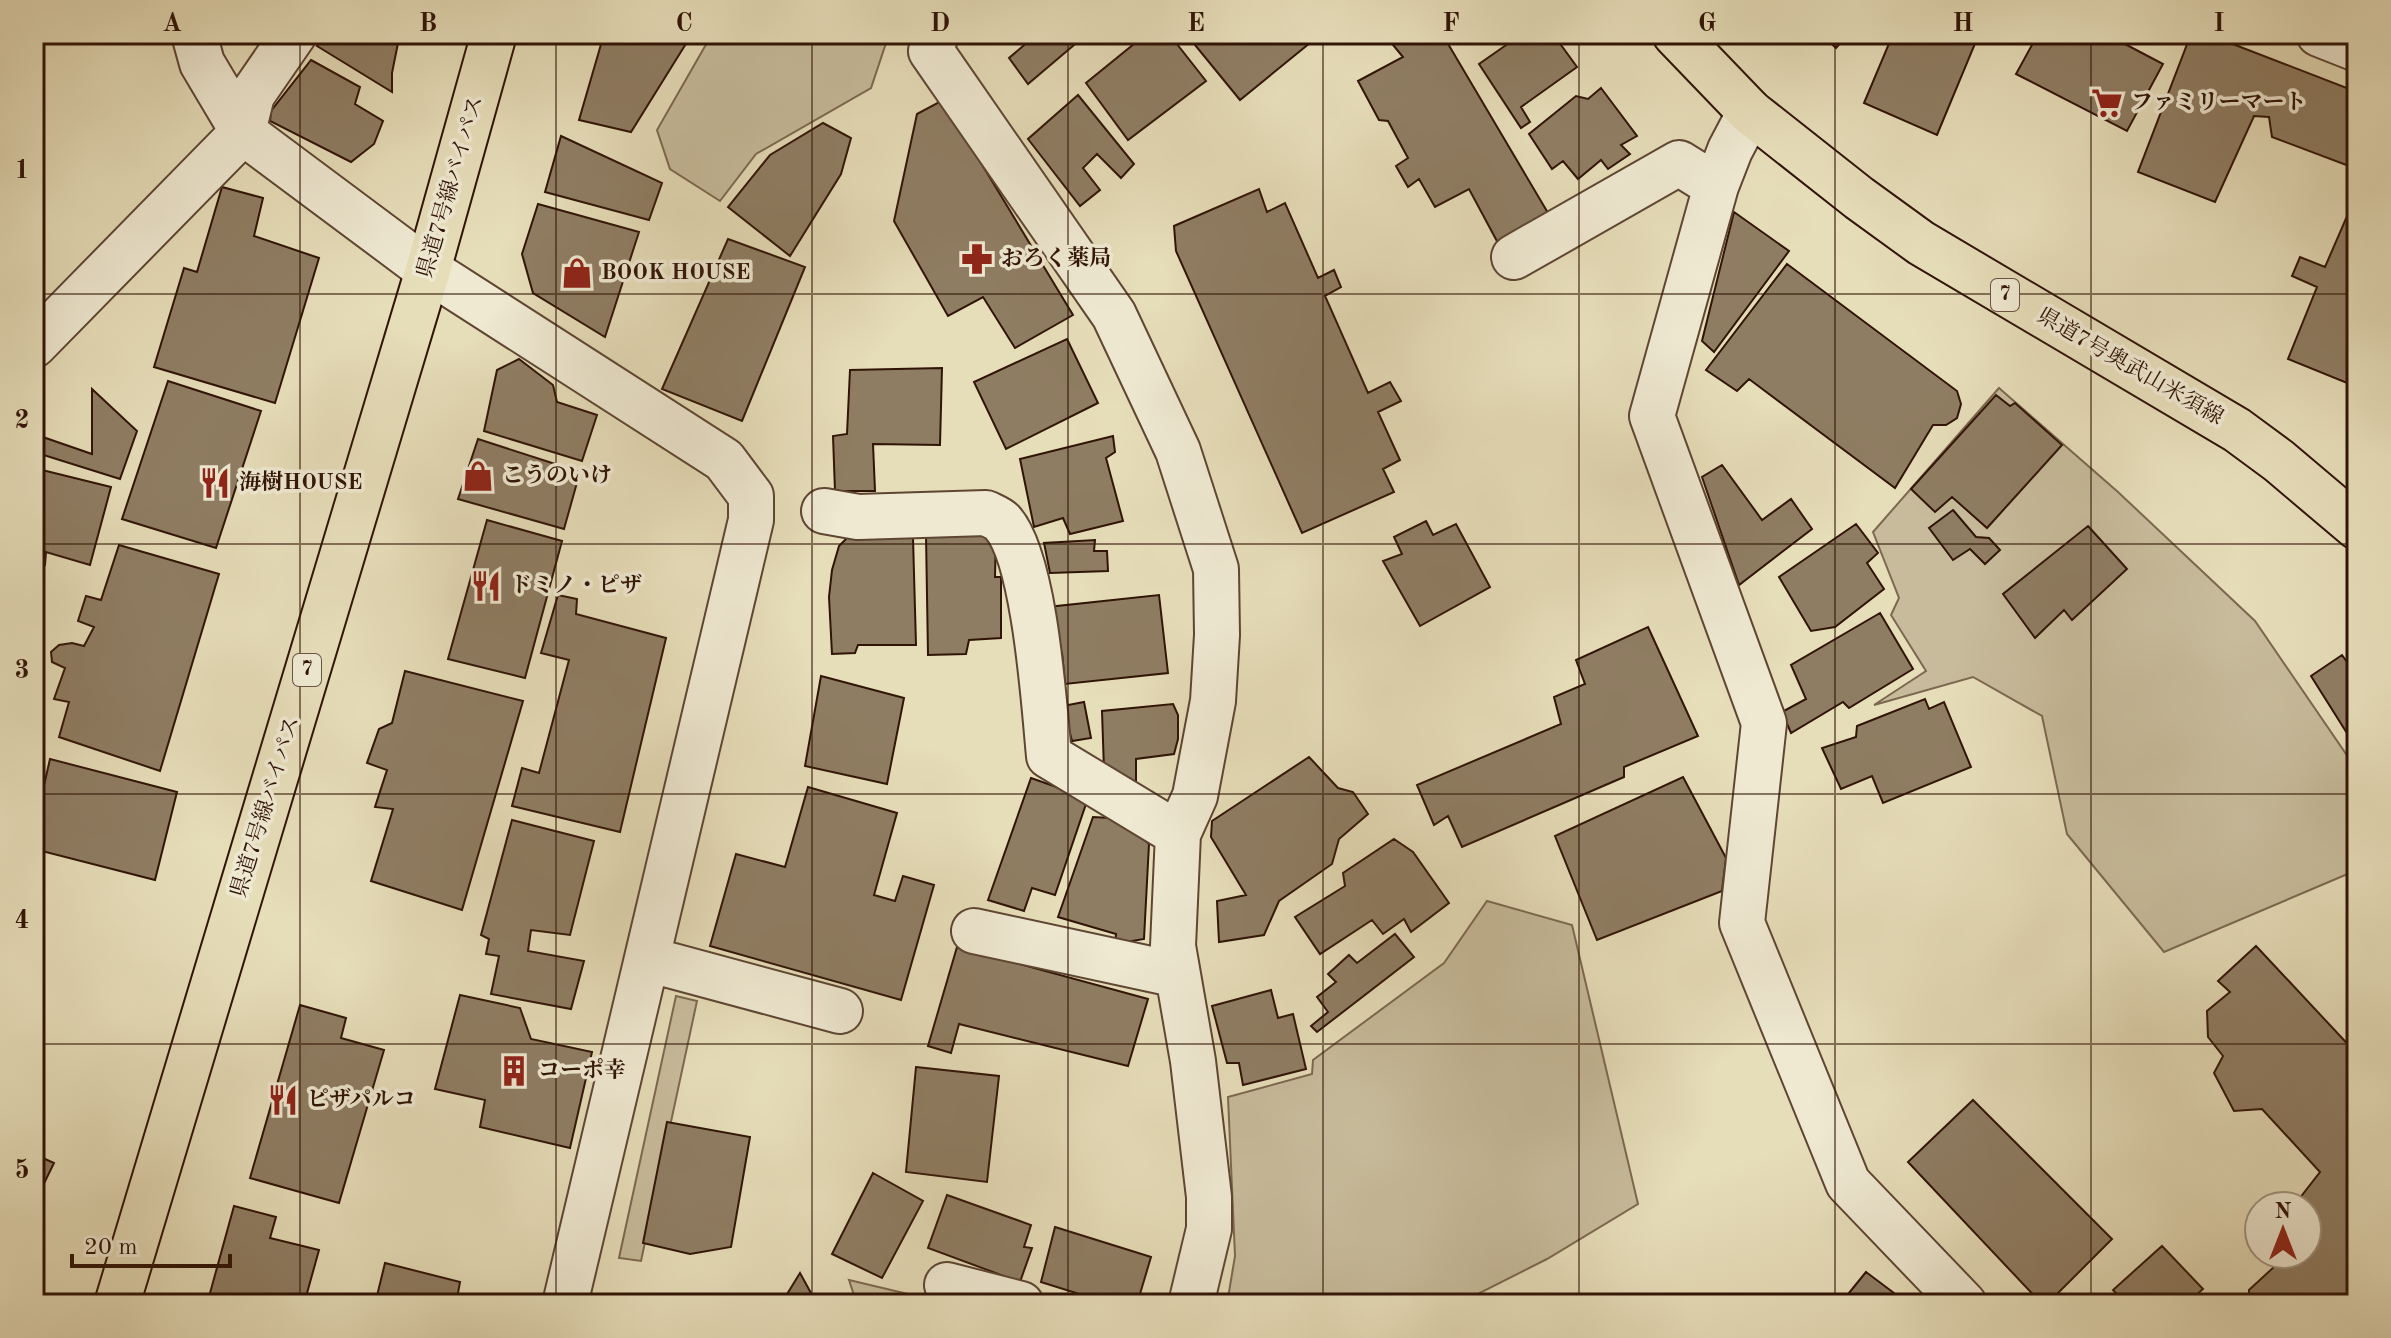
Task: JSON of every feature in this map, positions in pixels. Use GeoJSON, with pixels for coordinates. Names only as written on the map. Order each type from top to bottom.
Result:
{"type":"FeatureCollection","features":[{"type":"Feature","properties":{"kind":"main road","name":"県道7号線バイパス"},"geometry":{"type":"LineString","coordinates":[[117,1304],[428,270],[494,34]]}},
{"type":"Feature","properties":{"kind":"main road","name":"県道7号奥武山米須線"},"geometry":{"type":"LineString","coordinates":[[1675,34],[1750,112],[1921,243],[2237,430],[2357,527]]}},
{"type":"Feature","properties":{"kind":"street"},"geometry":{"type":"LineString","coordinates":[[194,34],[202,63],[243,132],[428,270],[724,460],[751,496],[751,520],[565,1304]]}},
{"type":"Feature","properties":{"kind":"street"},"geometry":{"type":"LineString","coordinates":[[34,345],[243,132],[252,95],[294,34]]}},
{"type":"Feature","properties":{"kind":"street"},"geometry":{"type":"LineString","coordinates":[[936,34],[931,51],[1114,315],[1178,451],[1216,569],[1217,635],[1213,701],[1195,796],[1178,834],[1173,946],[1193,1061],[1209,1197],[1209,1229],[1191,1304]]}},
{"type":"Feature","properties":{"kind":"street"},"geometry":{"type":"LineString","coordinates":[[2319,34],[2357,49]]}},
{"type":"Feature","properties":{"kind":"street"},"geometry":{"type":"LineString","coordinates":[[1750,112],[1716,186],[1652,416],[1764,723],[1742,923],[1848,1183],[1964,1304]]}},
{"type":"Feature","properties":{"kind":"street"},"geometry":{"type":"LineString","coordinates":[[1514,257],[1679,163],[1716,186]]}},
{"type":"Feature","properties":{"kind":"street"},"geometry":{"type":"LineString","coordinates":[[824,511],[858,517],[986,513],[1001,520],[1028,579],[1049,756],[1178,834]]}},
{"type":"Feature","properties":{"kind":"street"},"geometry":{"type":"LineString","coordinates":[[974,931],[1178,975]]}},
{"type":"Feature","properties":{"kind":"street"},"geometry":{"type":"LineString","coordinates":[[647,959],[840,1011]]}},
{"type":"Feature","properties":{"kind":"street"},"geometry":{"type":"LineString","coordinates":[[947,1285],[1021,1304]]}},
{"type":"Feature","properties":{"kind":"shaded area"},"geometry":{"type":"Polygon","coordinates":[[[712,34],[889,34],[871,88],[756,154],[720,201],[670,169],[657,130],[712,34]]]}},
{"type":"Feature","properties":{"kind":"shaded area"},"geometry":{"type":"Polygon","coordinates":[[[1999,388],[2118,492],[2255,621],[2357,770],[2357,870],[2164,952],[2067,834],[2042,716],[1973,677],[1874,705],[1926,671],[1891,615],[1899,598],[1873,532],[1999,388]]]}},
{"type":"Feature","properties":{"kind":"shaded area"},"geometry":{"type":"Polygon","coordinates":[[[1487,901],[1572,925],[1638,1204],[1547,1259],[1458,1304],[1227,1304],[1235,1256],[1228,1097],[1312,1074],[1313,1060],[1444,963],[1487,901]]]}},
{"type":"Feature","properties":{"kind":"shaded area"},"geometry":{"type":"Polygon","coordinates":[[[676,996],[697,1001],[641,1261],[619,1258],[676,996]]]}},
{"type":"Feature","properties":{"kind":"shaded area"},"geometry":{"type":"Polygon","coordinates":[[[849,1280],[950,1304],[857,1304],[849,1280]]]}},
{"type":"Feature","properties":{"kind":"building"},"geometry":{"type":"Polygon","coordinates":[[[325,34],[380,34],[398,43],[392,92],[317,46],[325,34]]]}},
{"type":"Feature","properties":{"kind":"building"},"geometry":{"type":"Polygon","coordinates":[[[604,34],[692,34],[631,132],[579,120],[604,34]]]}},
{"type":"Feature","properties":{"kind":"building"},"geometry":{"type":"Polygon","coordinates":[[[1025,34],[1087,34],[1028,84],[1009,58],[1029,41],[1025,34]]]}},
{"type":"Feature","properties":{"kind":"building"},"geometry":{"type":"Polygon","coordinates":[[[1136,34],[1169,34],[1206,81],[1128,140],[1086,83],[1140,39],[1136,34]]]}},
{"type":"Feature","properties":{"kind":"building"},"geometry":{"type":"Polygon","coordinates":[[[1186,34],[1321,34],[1240,100],[1186,34]]]}},
{"type":"Feature","properties":{"kind":"building"},"geometry":{"type":"Polygon","coordinates":[[[1384,34],[1442,34],[1548,213],[1498,243],[1469,189],[1435,207],[1419,179],[1408,187],[1396,166],[1408,158],[1388,121],[1379,120],[1358,81],[1403,57],[1384,34]]]}},
{"type":"Feature","properties":{"kind":"building"},"geometry":{"type":"Polygon","coordinates":[[[1522,34],[1553,34],[1577,67],[1521,107],[1530,122],[1521,128],[1479,64],[1522,34]]]}},
{"type":"Feature","properties":{"kind":"building"},"geometry":{"type":"Polygon","coordinates":[[[1821,34],[1848,34],[1836,48],[1821,34]]]}},
{"type":"Feature","properties":{"kind":"building"},"geometry":{"type":"Polygon","coordinates":[[[1893,34],[1979,34],[1937,135],[1864,103],[1893,34]]]}},
{"type":"Feature","properties":{"kind":"building","name":"ファミリーマート"},"geometry":{"type":"Polygon","coordinates":[[[2038,34],[2106,34],[2163,64],[2127,131],[2016,74],[2038,34]]]}},
{"type":"Feature","properties":{"kind":"building"},"geometry":{"type":"Polygon","coordinates":[[[2191,34],[2207,34],[2357,92],[2357,169],[2272,137],[2269,117],[2254,116],[2215,202],[2138,172],[2191,34]]]}},
{"type":"Feature","properties":{"kind":"building"},"geometry":{"type":"Polygon","coordinates":[[[311,60],[360,87],[355,104],[383,121],[374,144],[351,162],[270,121],[271,111],[311,60]]]}},
{"type":"Feature","properties":{"kind":"building"},"geometry":{"type":"Polygon","coordinates":[[[1601,88],[1637,136],[1621,145],[1630,154],[1608,169],[1601,160],[1578,179],[1563,161],[1552,169],[1529,134],[1576,96],[1588,99],[1601,88]]]}},
{"type":"Feature","properties":{"kind":"building"},"geometry":{"type":"Polygon","coordinates":[[[1078,95],[1134,164],[1121,178],[1097,154],[1083,168],[1100,190],[1080,206],[1028,139],[1078,95]]]}},
{"type":"Feature","properties":{"kind":"building","name":"おろく薬局"},"geometry":{"type":"Polygon","coordinates":[[[943,100],[1073,315],[1015,348],[983,297],[948,316],[894,221],[917,114],[943,100]]]}},
{"type":"Feature","properties":{"kind":"building"},"geometry":{"type":"Polygon","coordinates":[[[823,123],[851,138],[841,174],[790,256],[728,207],[770,155],[823,123]]]}},
{"type":"Feature","properties":{"kind":"building"},"geometry":{"type":"Polygon","coordinates":[[[561,136],[662,183],[649,220],[545,192],[561,136]]]}},
{"type":"Feature","properties":{"kind":"building"},"geometry":{"type":"Polygon","coordinates":[[[222,187],[263,198],[254,236],[319,258],[275,403],[154,367],[184,268],[197,272],[222,187]]]}},
{"type":"Feature","properties":{"kind":"building"},"geometry":{"type":"Polygon","coordinates":[[[1259,189],[1267,212],[1285,203],[1318,278],[1334,270],[1341,287],[1325,296],[1368,393],[1390,382],[1401,401],[1378,412],[1400,460],[1383,469],[1394,492],[1302,533],[1176,251],[1174,226],[1259,189]]]}},
{"type":"Feature","properties":{"kind":"building"},"geometry":{"type":"Polygon","coordinates":[[[2354,200],[2357,201],[2357,387],[2288,359],[2317,287],[2292,276],[2300,257],[2325,267],[2354,200]]]}},
{"type":"Feature","properties":{"kind":"building","name":"BOOK HOUSE"},"geometry":{"type":"Polygon","coordinates":[[[538,204],[639,232],[605,337],[533,293],[522,254],[538,204]]]}},
{"type":"Feature","properties":{"kind":"building"},"geometry":{"type":"Polygon","coordinates":[[[1734,212],[1789,251],[1714,352],[1702,341],[1734,212]]]}},
{"type":"Feature","properties":{"kind":"building"},"geometry":{"type":"Polygon","coordinates":[[[728,239],[805,267],[742,421],[662,389],[728,239]]]}},
{"type":"Feature","properties":{"kind":"building"},"geometry":{"type":"Polygon","coordinates":[[[1787,264],[1957,391],[1961,404],[1957,418],[1946,425],[1933,425],[1895,488],[1749,379],[1737,391],[1706,370],[1787,264]]]}},
{"type":"Feature","properties":{"kind":"building"},"geometry":{"type":"Polygon","coordinates":[[[1067,339],[1098,403],[1006,449],[974,382],[1067,339]]]}},
{"type":"Feature","properties":{"kind":"building"},"geometry":{"type":"Polygon","coordinates":[[[519,359],[553,385],[557,402],[597,415],[582,461],[484,431],[497,370],[519,359]]]}},
{"type":"Feature","properties":{"kind":"building"},"geometry":{"type":"Polygon","coordinates":[[[942,368],[940,445],[873,444],[875,491],[835,491],[833,436],[847,434],[850,370],[942,368]]]}},
{"type":"Feature","properties":{"kind":"building"},"geometry":{"type":"Polygon","coordinates":[[[168,381],[261,411],[216,548],[122,519],[168,381]]]}},
{"type":"Feature","properties":{"kind":"building"},"geometry":{"type":"Polygon","coordinates":[[[92,389],[137,431],[120,479],[34,452],[34,434],[92,454],[92,389]]]}},
{"type":"Feature","properties":{"kind":"building"},"geometry":{"type":"Polygon","coordinates":[[[1996,395],[2010,406],[2015,403],[2062,445],[1987,528],[1952,497],[1935,512],[1911,489],[1996,395]]]}},
{"type":"Feature","properties":{"kind":"building"},"geometry":{"type":"Polygon","coordinates":[[[1113,436],[1115,452],[1106,458],[1123,521],[1070,534],[1063,518],[1034,527],[1020,459],[1113,436]]]}},
{"type":"Feature","properties":{"kind":"building"},"geometry":{"type":"Polygon","coordinates":[[[478,439],[580,472],[564,529],[458,499],[478,439]]]}},
{"type":"Feature","properties":{"kind":"building"},"geometry":{"type":"Polygon","coordinates":[[[1722,465],[1762,520],[1791,499],[1812,529],[1739,585],[1702,477],[1722,465]]]}},
{"type":"Feature","properties":{"kind":"building"},"geometry":{"type":"Polygon","coordinates":[[[34,468],[111,487],[90,565],[46,552],[45,565],[34,562],[34,468]]]}},
{"type":"Feature","properties":{"kind":"building"},"geometry":{"type":"Polygon","coordinates":[[[1953,510],[1976,537],[1989,538],[2000,550],[1985,564],[1970,549],[1953,560],[1929,528],[1953,510]]]}},
{"type":"Feature","properties":{"kind":"building"},"geometry":{"type":"Polygon","coordinates":[[[487,520],[562,541],[525,678],[448,659],[487,520]]]}},
{"type":"Feature","properties":{"kind":"building"},"geometry":{"type":"Polygon","coordinates":[[[1426,521],[1433,535],[1456,524],[1490,587],[1420,626],[1383,561],[1402,554],[1394,537],[1426,521]]]}},
{"type":"Feature","properties":{"kind":"building"},"geometry":{"type":"Polygon","coordinates":[[[1856,524],[1878,553],[1867,563],[1884,589],[1835,627],[1811,631],[1779,577],[1856,524]]]}},
{"type":"Feature","properties":{"kind":"building"},"geometry":{"type":"Polygon","coordinates":[[[2088,526],[2127,569],[2072,620],[2064,610],[2035,638],[2003,594],[2088,526]]]}},
{"type":"Feature","properties":{"kind":"building"},"geometry":{"type":"Polygon","coordinates":[[[996,533],[995,577],[1001,577],[1001,638],[969,640],[966,654],[928,655],[926,535],[996,533]]]}},
{"type":"Feature","properties":{"kind":"building"},"geometry":{"type":"Polygon","coordinates":[[[847,538],[913,538],[916,645],[858,645],[855,653],[832,654],[829,597],[832,570],[839,546],[847,538]]]}},
{"type":"Feature","properties":{"kind":"building"},"geometry":{"type":"Polygon","coordinates":[[[1095,540],[1094,551],[1107,551],[1108,571],[1050,573],[1044,543],[1095,540]]]}},
{"type":"Feature","properties":{"kind":"building"},"geometry":{"type":"Polygon","coordinates":[[[119,545],[219,574],[160,771],[59,737],[69,702],[54,699],[65,668],[52,662],[51,652],[59,645],[72,643],[84,646],[94,627],[78,621],[86,596],[101,600],[119,545]]]}},
{"type":"Feature","properties":{"kind":"building"},"geometry":{"type":"Polygon","coordinates":[[[558,595],[577,599],[576,614],[666,638],[620,832],[512,806],[522,768],[539,773],[569,660],[541,653],[558,595]]]}},
{"type":"Feature","properties":{"kind":"building"},"geometry":{"type":"Polygon","coordinates":[[[1159,595],[1168,673],[1065,684],[1062,653],[1053,653],[1048,607],[1159,595]]]}},
{"type":"Feature","properties":{"kind":"building"},"geometry":{"type":"Polygon","coordinates":[[[1880,613],[1913,669],[1849,708],[1843,702],[1791,733],[1782,712],[1806,699],[1791,665],[1880,613]]]}},
{"type":"Feature","properties":{"kind":"building"},"geometry":{"type":"Polygon","coordinates":[[[1648,627],[1698,736],[1624,767],[1624,777],[1462,847],[1448,816],[1434,825],[1417,785],[1561,724],[1554,697],[1585,684],[1576,660],[1648,627]]]}},
{"type":"Feature","properties":{"kind":"building"},"geometry":{"type":"Polygon","coordinates":[[[2342,655],[2352,669],[2357,666],[2357,749],[2311,676],[2342,655]]]}},
{"type":"Feature","properties":{"kind":"building"},"geometry":{"type":"Polygon","coordinates":[[[405,671],[523,701],[462,910],[371,881],[393,809],[375,807],[387,770],[367,763],[379,729],[392,723],[405,671]]]}},
{"type":"Feature","properties":{"kind":"building"},"geometry":{"type":"Polygon","coordinates":[[[821,676],[904,698],[887,784],[805,766],[821,676]]]}},
{"type":"Feature","properties":{"kind":"building"},"geometry":{"type":"Polygon","coordinates":[[[1925,699],[1929,709],[1944,702],[1971,767],[1883,803],[1872,776],[1841,789],[1822,748],[1856,737],[1857,726],[1925,699]]]}},
{"type":"Feature","properties":{"kind":"building"},"geometry":{"type":"Polygon","coordinates":[[[1084,702],[1091,738],[1072,741],[1063,706],[1084,702]]]}},
{"type":"Feature","properties":{"kind":"building"},"geometry":{"type":"Polygon","coordinates":[[[1173,704],[1178,715],[1178,739],[1174,754],[1136,759],[1136,787],[1104,770],[1102,711],[1173,704]]]}},
{"type":"Feature","properties":{"kind":"building"},"geometry":{"type":"Polygon","coordinates":[[[34,747],[41,749],[34,768],[34,747]]]}},
{"type":"Feature","properties":{"kind":"building"},"geometry":{"type":"Polygon","coordinates":[[[1309,757],[1338,788],[1353,792],[1368,814],[1339,839],[1332,864],[1279,901],[1264,935],[1219,942],[1217,901],[1246,895],[1211,837],[1212,821],[1309,757]]]}},
{"type":"Feature","properties":{"kind":"building"},"geometry":{"type":"Polygon","coordinates":[[[50,759],[177,792],[155,880],[34,849],[34,829],[50,759]]]}},
{"type":"Feature","properties":{"kind":"building"},"geometry":{"type":"Polygon","coordinates":[[[1683,777],[1726,858],[1722,891],[1597,940],[1555,836],[1683,777]]]}},
{"type":"Feature","properties":{"kind":"building"},"geometry":{"type":"Polygon","coordinates":[[[1031,778],[1088,798],[1055,895],[1032,888],[1024,911],[988,900],[1031,778]]]}},
{"type":"Feature","properties":{"kind":"building"},"geometry":{"type":"Polygon","coordinates":[[[808,787],[897,813],[874,895],[895,901],[903,876],[934,885],[901,1000],[710,946],[736,854],[785,867],[808,787]]]}},
{"type":"Feature","properties":{"kind":"building"},"geometry":{"type":"Polygon","coordinates":[[[1117,814],[1149,844],[1144,939],[1115,944],[1116,934],[1058,917],[1093,817],[1111,818],[1117,814]]]}},
{"type":"Feature","properties":{"kind":"building"},"geometry":{"type":"Polygon","coordinates":[[[512,820],[594,841],[570,935],[531,930],[528,951],[584,961],[571,1009],[491,994],[499,956],[486,954],[489,939],[481,935],[512,820]]]}},
{"type":"Feature","properties":{"kind":"building"},"geometry":{"type":"Polygon","coordinates":[[[1394,839],[1413,852],[1449,903],[1411,932],[1404,919],[1383,934],[1372,920],[1320,954],[1295,917],[1345,886],[1343,873],[1394,839]]]}},
{"type":"Feature","properties":{"kind":"building"},"geometry":{"type":"Polygon","coordinates":[[[1395,934],[1414,957],[1317,1032],[1311,1026],[1328,1012],[1317,997],[1336,982],[1328,974],[1349,955],[1357,963],[1395,934]]]}},
{"type":"Feature","properties":{"kind":"building"},"geometry":{"type":"Polygon","coordinates":[[[2256,946],[2357,1054],[2357,1304],[2249,1304],[2249,1290],[2271,1270],[2323,1270],[2323,1190],[2306,1190],[2320,1172],[2262,1109],[2234,1111],[2214,1073],[2223,1056],[2208,1037],[2207,1011],[2230,992],[2218,981],[2256,946]]]}},
{"type":"Feature","properties":{"kind":"building"},"geometry":{"type":"Polygon","coordinates":[[[957,947],[1148,999],[1128,1066],[959,1024],[951,1053],[928,1046],[957,947]]]}},
{"type":"Feature","properties":{"kind":"building"},"geometry":{"type":"Polygon","coordinates":[[[1271,990],[1278,1018],[1293,1014],[1306,1069],[1243,1085],[1239,1063],[1227,1063],[1212,1006],[1271,990]]]}},
{"type":"Feature","properties":{"kind":"building","name":"コーポ幸"},"geometry":{"type":"Polygon","coordinates":[[[460,995],[520,1008],[531,1039],[592,1052],[570,1148],[480,1127],[485,1100],[435,1089],[460,995]]]}},
{"type":"Feature","properties":{"kind":"building"},"geometry":{"type":"Polygon","coordinates":[[[300,1005],[346,1018],[341,1038],[384,1050],[339,1203],[250,1178],[300,1005]]]}},
{"type":"Feature","properties":{"kind":"building"},"geometry":{"type":"Polygon","coordinates":[[[916,1067],[999,1076],[987,1182],[906,1172],[916,1067]]]}},
{"type":"Feature","properties":{"kind":"building"},"geometry":{"type":"Polygon","coordinates":[[[1973,1100],[2112,1239],[2047,1304],[2042,1304],[1908,1162],[1973,1100]]]}},
{"type":"Feature","properties":{"kind":"building"},"geometry":{"type":"Polygon","coordinates":[[[667,1122],[750,1137],[731,1247],[690,1254],[643,1243],[667,1122]]]}},
{"type":"Feature","properties":{"kind":"building"},"geometry":{"type":"Polygon","coordinates":[[[34,1154],[54,1163],[34,1204],[34,1154]]]}},
{"type":"Feature","properties":{"kind":"building"},"geometry":{"type":"Polygon","coordinates":[[[873,1173],[923,1201],[882,1278],[832,1254],[873,1173]]]}},
{"type":"Feature","properties":{"kind":"building"},"geometry":{"type":"Polygon","coordinates":[[[947,1195],[1031,1225],[1024,1247],[1032,1248],[1020,1282],[928,1248],[947,1195]]]}},
{"type":"Feature","properties":{"kind":"building"},"geometry":{"type":"Polygon","coordinates":[[[234,1206],[276,1217],[270,1238],[319,1250],[304,1304],[207,1304],[234,1206]]]}},
{"type":"Feature","properties":{"kind":"building"},"geometry":{"type":"Polygon","coordinates":[[[34,1223],[41,1225],[34,1251],[34,1223]]]}},
{"type":"Feature","properties":{"kind":"building"},"geometry":{"type":"Polygon","coordinates":[[[1055,1227],[1151,1257],[1137,1304],[1111,1304],[1041,1282],[1055,1227]]]}},
{"type":"Feature","properties":{"kind":"building"},"geometry":{"type":"Polygon","coordinates":[[[2162,1246],[2203,1289],[2186,1304],[2126,1304],[2113,1290],[2162,1246]]]}},
{"type":"Feature","properties":{"kind":"building"},"geometry":{"type":"Polygon","coordinates":[[[385,1263],[460,1282],[456,1304],[375,1304],[385,1263]]]}},
{"type":"Feature","properties":{"kind":"building"},"geometry":{"type":"Polygon","coordinates":[[[1866,1272],[1906,1302],[1840,1304],[1866,1272]]]}},
{"type":"Feature","properties":{"kind":"building"},"geometry":{"type":"Polygon","coordinates":[[[800,1273],[817,1304],[781,1304],[800,1273]]]}},
{"type":"Feature","properties":{"kind":"place","name":"ファミリーマート"},"geometry":{"type":"Point","coordinates":[2107,103]}},
{"type":"Feature","properties":{"kind":"place","name":"おろく薬局"},"geometry":{"type":"Point","coordinates":[977,259]}},
{"type":"Feature","properties":{"kind":"place","name":"BOOK HOUSE"},"geometry":{"type":"Point","coordinates":[577,273]}},
{"type":"Feature","properties":{"kind":"place","name":"こうのいけ"},"geometry":{"type":"Point","coordinates":[478,476]}},
{"type":"Feature","properties":{"kind":"place","name":"海樹HOUSE"},"geometry":{"type":"Point","coordinates":[215,483]}},
{"type":"Feature","properties":{"kind":"place","name":"ドミノ・ピザ"},"geometry":{"type":"Point","coordinates":[486,586]}},
{"type":"Feature","properties":{"kind":"place","name":"コーポ幸"},"geometry":{"type":"Point","coordinates":[514,1071]}},
{"type":"Feature","properties":{"kind":"place","name":"ピザパルコ"},"geometry":{"type":"Point","coordinates":[283,1100]}}]}
